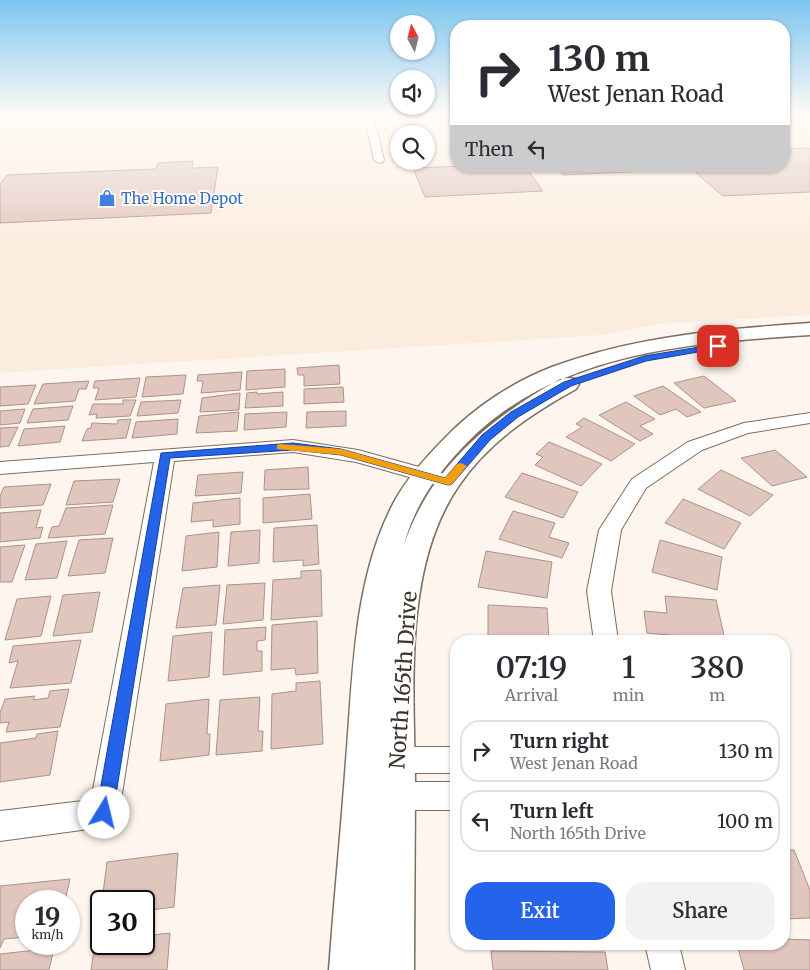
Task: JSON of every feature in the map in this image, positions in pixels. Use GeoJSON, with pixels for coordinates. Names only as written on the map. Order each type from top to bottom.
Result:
{"type":"FeatureCollection","features":[{"type":"Feature","properties":{"kind":"street"},"geometry":{"type":"LineString","coordinates":[[496,417],[506,398],[541,379],[571,367],[626,350],[657,343],[714,336],[810,330]]}},
{"type":"Feature","properties":{"kind":"street"},"geometry":{"type":"LineString","coordinates":[[496,417],[568,384],[625,364],[671,353],[718,346],[810,340]]}},
{"type":"Feature","properties":{"kind":"street","name":"North 165th Drive"},"geometry":{"type":"LineString","coordinates":[[392,970],[380,777],[374,635],[385,561],[403,509],[486,437],[496,417]]}},
{"type":"Feature","properties":{"kind":"street"},"geometry":{"type":"LineString","coordinates":[[605,635],[598,591],[610,530],[639,484],[695,446],[744,428],[810,418]]}},
{"type":"Feature","properties":{"kind":"street"},"geometry":{"type":"LineString","coordinates":[[0,468],[293,446],[341,452],[436,479]]}},
{"type":"Feature","properties":{"kind":"street"},"geometry":{"type":"LineString","coordinates":[[0,826],[104,813],[165,455]]}},
{"type":"Feature","properties":{"kind":"street","name":"North 165th Drive"},"geometry":{"type":"LineString","coordinates":[[350,970],[409,579],[421,535],[434,504],[436,479]]}},
{"type":"Feature","properties":{"kind":"street"},"geometry":{"type":"LineString","coordinates":[[380,777],[450,761]]}},
{"type":"Feature","properties":{"kind":"street"},"geometry":{"type":"LineString","coordinates":[[380,777],[450,794]]}},
{"type":"Feature","properties":{"kind":"street"},"geometry":{"type":"LineString","coordinates":[[663,950],[668,970]]}},
{"type":"Feature","properties":{"kind":"shaded area"},"geometry":{"type":"Polygon","coordinates":[[[0,160],[390,160],[390,170],[435,170],[435,160],[450,160],[450,172],[790,172],[790,160],[810,160],[810,315],[657,324],[602,335],[0,373],[0,160]]]}},
{"type":"Feature","properties":{"kind":"building"},"geometry":{"type":"Polygon","coordinates":[[[790,160],[810,160],[810,192],[723,196],[695,172],[790,172],[790,160]]]}},
{"type":"Feature","properties":{"kind":"building","name":"The Home Depot"},"geometry":{"type":"Polygon","coordinates":[[[193,161],[192,168],[218,167],[211,213],[0,223],[0,184],[7,175],[156,169],[158,163],[193,161]]]}},
{"type":"Feature","properties":{"kind":"building"},"geometry":{"type":"Polygon","coordinates":[[[450,166],[450,172],[529,172],[543,191],[425,197],[414,170],[435,170],[435,167],[450,166]]]}},
{"type":"Feature","properties":{"kind":"building"},"geometry":{"type":"Polygon","coordinates":[[[561,172],[627,172],[563,175],[561,172]]]}},
{"type":"Feature","properties":{"kind":"building"},"geometry":{"type":"Polygon","coordinates":[[[339,365],[340,384],[304,386],[304,375],[298,375],[297,368],[339,365]]]}},
{"type":"Feature","properties":{"kind":"building"},"geometry":{"type":"Polygon","coordinates":[[[285,369],[285,387],[246,390],[247,371],[285,369]]]}},
{"type":"Feature","properties":{"kind":"building"},"geometry":{"type":"Polygon","coordinates":[[[242,372],[240,390],[201,393],[203,381],[197,381],[198,375],[242,372]]]}},
{"type":"Feature","properties":{"kind":"building"},"geometry":{"type":"Polygon","coordinates":[[[186,375],[183,394],[142,397],[146,377],[186,375]]]}},
{"type":"Feature","properties":{"kind":"building"},"geometry":{"type":"Polygon","coordinates":[[[704,376],[736,401],[704,408],[674,383],[704,376]]]}},
{"type":"Feature","properties":{"kind":"building"},"geometry":{"type":"Polygon","coordinates":[[[140,378],[136,397],[95,400],[99,388],[93,388],[95,381],[140,378]]]}},
{"type":"Feature","properties":{"kind":"building"},"geometry":{"type":"Polygon","coordinates":[[[89,381],[86,389],[79,389],[75,401],[34,404],[43,384],[89,381]]]}},
{"type":"Feature","properties":{"kind":"building"},"geometry":{"type":"Polygon","coordinates":[[[36,385],[28,404],[0,406],[0,387],[36,385]]]}},
{"type":"Feature","properties":{"kind":"building"},"geometry":{"type":"Polygon","coordinates":[[[663,386],[701,412],[687,417],[676,409],[660,415],[634,396],[663,386]]]}},
{"type":"Feature","properties":{"kind":"building"},"geometry":{"type":"Polygon","coordinates":[[[343,387],[344,402],[304,404],[304,389],[343,387]]]}},
{"type":"Feature","properties":{"kind":"building"},"geometry":{"type":"Polygon","coordinates":[[[257,392],[257,394],[283,392],[283,406],[245,408],[247,393],[257,392]]]}},
{"type":"Feature","properties":{"kind":"building"},"geometry":{"type":"Polygon","coordinates":[[[240,393],[239,410],[200,412],[202,398],[240,393]]]}},
{"type":"Feature","properties":{"kind":"building"},"geometry":{"type":"Polygon","coordinates":[[[123,400],[136,400],[130,416],[96,418],[97,414],[89,415],[93,404],[123,404],[123,400]]]}},
{"type":"Feature","properties":{"kind":"building"},"geometry":{"type":"Polygon","coordinates":[[[181,400],[178,413],[137,416],[141,402],[181,400]]]}},
{"type":"Feature","properties":{"kind":"building"},"geometry":{"type":"Polygon","coordinates":[[[626,402],[655,419],[640,426],[653,434],[640,441],[599,415],[626,402]]]}},
{"type":"Feature","properties":{"kind":"building"},"geometry":{"type":"Polygon","coordinates":[[[73,406],[68,420],[27,423],[33,409],[73,406]]]}},
{"type":"Feature","properties":{"kind":"building"},"geometry":{"type":"Polygon","coordinates":[[[25,409],[20,423],[0,425],[0,411],[25,409]]]}},
{"type":"Feature","properties":{"kind":"building"},"geometry":{"type":"Polygon","coordinates":[[[346,411],[346,426],[306,428],[307,412],[346,411]]]}},
{"type":"Feature","properties":{"kind":"building"},"geometry":{"type":"Polygon","coordinates":[[[239,412],[237,431],[196,433],[199,416],[239,412]]]}},
{"type":"Feature","properties":{"kind":"building"},"geometry":{"type":"Polygon","coordinates":[[[287,412],[286,427],[244,430],[245,414],[287,412]]]}},
{"type":"Feature","properties":{"kind":"building"},"geometry":{"type":"Polygon","coordinates":[[[584,418],[635,444],[611,461],[566,437],[582,427],[576,424],[584,418]]]}},
{"type":"Feature","properties":{"kind":"building"},"geometry":{"type":"Polygon","coordinates":[[[131,419],[126,438],[82,441],[87,429],[91,428],[92,423],[117,424],[118,420],[131,419]]]}},
{"type":"Feature","properties":{"kind":"building"},"geometry":{"type":"Polygon","coordinates":[[[178,419],[177,434],[132,438],[136,422],[178,419]]]}},
{"type":"Feature","properties":{"kind":"building"},"geometry":{"type":"Polygon","coordinates":[[[65,426],[60,442],[18,446],[24,429],[65,426]]]}},
{"type":"Feature","properties":{"kind":"building"},"geometry":{"type":"Polygon","coordinates":[[[18,427],[9,446],[0,447],[0,428],[18,427]]]}},
{"type":"Feature","properties":{"kind":"building"},"geometry":{"type":"Polygon","coordinates":[[[549,442],[602,464],[581,486],[535,465],[543,457],[536,454],[549,442]]]}},
{"type":"Feature","properties":{"kind":"building"},"geometry":{"type":"Polygon","coordinates":[[[775,450],[807,477],[772,486],[741,458],[775,450]]]}},
{"type":"Feature","properties":{"kind":"building"},"geometry":{"type":"Polygon","coordinates":[[[308,467],[309,489],[264,490],[265,470],[308,467]]]}},
{"type":"Feature","properties":{"kind":"building"},"geometry":{"type":"Polygon","coordinates":[[[721,470],[773,495],[750,516],[698,489],[721,470]]]}},
{"type":"Feature","properties":{"kind":"building"},"geometry":{"type":"Polygon","coordinates":[[[243,472],[241,493],[195,496],[198,475],[243,472]]]}},
{"type":"Feature","properties":{"kind":"building"},"geometry":{"type":"Polygon","coordinates":[[[522,473],[578,492],[563,518],[505,497],[522,473]]]}},
{"type":"Feature","properties":{"kind":"building"},"geometry":{"type":"Polygon","coordinates":[[[120,479],[113,502],[66,505],[74,481],[120,479]]]}},
{"type":"Feature","properties":{"kind":"building"},"geometry":{"type":"Polygon","coordinates":[[[51,484],[43,505],[0,508],[0,496],[4,487],[51,484]]]}},
{"type":"Feature","properties":{"kind":"building"},"geometry":{"type":"Polygon","coordinates":[[[310,494],[312,519],[263,523],[263,498],[310,494]]]}},
{"type":"Feature","properties":{"kind":"building"},"geometry":{"type":"Polygon","coordinates":[[[240,498],[240,524],[213,527],[213,520],[191,522],[193,503],[240,498]]]}},
{"type":"Feature","properties":{"kind":"building"},"geometry":{"type":"Polygon","coordinates":[[[683,499],[741,523],[724,549],[665,523],[683,499]]]}},
{"type":"Feature","properties":{"kind":"building"},"geometry":{"type":"Polygon","coordinates":[[[113,505],[105,534],[48,538],[52,527],[59,526],[66,508],[113,505]]]}},
{"type":"Feature","properties":{"kind":"building"},"geometry":{"type":"Polygon","coordinates":[[[41,510],[36,528],[43,527],[40,538],[0,542],[0,513],[41,510]]]}},
{"type":"Feature","properties":{"kind":"building"},"geometry":{"type":"Polygon","coordinates":[[[513,511],[555,523],[549,537],[569,543],[562,558],[499,539],[513,511]]]}},
{"type":"Feature","properties":{"kind":"building"},"geometry":{"type":"Polygon","coordinates":[[[317,525],[319,564],[303,566],[303,560],[273,562],[274,528],[317,525]]]}},
{"type":"Feature","properties":{"kind":"building"},"geometry":{"type":"Polygon","coordinates":[[[260,530],[259,563],[228,566],[231,532],[260,530]]]}},
{"type":"Feature","properties":{"kind":"building"},"geometry":{"type":"Polygon","coordinates":[[[219,532],[217,567],[182,571],[186,536],[219,532]]]}},
{"type":"Feature","properties":{"kind":"building"},"geometry":{"type":"Polygon","coordinates":[[[113,538],[105,573],[68,576],[79,540],[113,538]]]}},
{"type":"Feature","properties":{"kind":"building"},"geometry":{"type":"Polygon","coordinates":[[[660,540],[722,557],[717,590],[652,572],[660,540]]]}},
{"type":"Feature","properties":{"kind":"building"},"geometry":{"type":"Polygon","coordinates":[[[67,541],[57,578],[25,580],[36,544],[67,541]]]}},
{"type":"Feature","properties":{"kind":"building"},"geometry":{"type":"Polygon","coordinates":[[[25,545],[12,582],[0,582],[0,547],[25,545]]]}},
{"type":"Feature","properties":{"kind":"building"},"geometry":{"type":"Polygon","coordinates":[[[486,551],[552,562],[547,598],[478,587],[486,551]]]}},
{"type":"Feature","properties":{"kind":"building"},"geometry":{"type":"Polygon","coordinates":[[[321,570],[322,616],[271,620],[273,580],[301,578],[301,571],[321,570]]]}},
{"type":"Feature","properties":{"kind":"building"},"geometry":{"type":"Polygon","coordinates":[[[265,583],[263,620],[223,624],[227,585],[265,583]]]}},
{"type":"Feature","properties":{"kind":"building"},"geometry":{"type":"Polygon","coordinates":[[[220,585],[216,625],[176,628],[183,588],[220,585]]]}},
{"type":"Feature","properties":{"kind":"building"},"geometry":{"type":"Polygon","coordinates":[[[100,592],[92,632],[53,636],[63,595],[100,592]]]}},
{"type":"Feature","properties":{"kind":"building"},"geometry":{"type":"Polygon","coordinates":[[[51,596],[41,636],[5,640],[17,599],[51,596]]]}},
{"type":"Feature","properties":{"kind":"building"},"geometry":{"type":"Polygon","coordinates":[[[665,596],[716,600],[724,635],[647,633],[644,611],[667,613],[665,596]]]}},
{"type":"Feature","properties":{"kind":"building"},"geometry":{"type":"Polygon","coordinates":[[[488,605],[547,608],[549,635],[488,635],[488,605]]]}},
{"type":"Feature","properties":{"kind":"building"},"geometry":{"type":"Polygon","coordinates":[[[317,621],[318,673],[296,675],[295,668],[271,670],[272,625],[317,621]]]}},
{"type":"Feature","properties":{"kind":"building"},"geometry":{"type":"Polygon","coordinates":[[[266,627],[265,640],[257,641],[257,651],[262,651],[262,671],[223,675],[225,630],[266,627]]]}},
{"type":"Feature","properties":{"kind":"building"},"geometry":{"type":"Polygon","coordinates":[[[212,632],[209,677],[168,681],[173,636],[212,632]]]}},
{"type":"Feature","properties":{"kind":"building"},"geometry":{"type":"Polygon","coordinates":[[[81,640],[71,683],[10,688],[18,661],[9,663],[13,646],[81,640]]]}},
{"type":"Feature","properties":{"kind":"building"},"geometry":{"type":"Polygon","coordinates":[[[320,681],[323,744],[271,749],[272,694],[296,691],[296,683],[320,681]]]}},
{"type":"Feature","properties":{"kind":"building"},"geometry":{"type":"Polygon","coordinates":[[[69,689],[60,727],[6,732],[9,722],[0,723],[0,713],[5,699],[35,696],[33,700],[48,698],[50,691],[69,689]]]}},
{"type":"Feature","properties":{"kind":"building"},"geometry":{"type":"Polygon","coordinates":[[[260,697],[258,731],[263,731],[262,751],[216,755],[220,700],[260,697]]]}},
{"type":"Feature","properties":{"kind":"building"},"geometry":{"type":"Polygon","coordinates":[[[209,699],[207,734],[210,734],[209,755],[160,761],[166,704],[209,699]]]}},
{"type":"Feature","properties":{"kind":"building"},"geometry":{"type":"Polygon","coordinates":[[[58,731],[50,775],[0,782],[0,743],[36,738],[37,734],[58,731]]]}},
{"type":"Feature","properties":{"kind":"building"},"geometry":{"type":"Polygon","coordinates":[[[790,850],[794,850],[810,890],[810,918],[790,919],[790,850]]]}},
{"type":"Feature","properties":{"kind":"building"},"geometry":{"type":"Polygon","coordinates":[[[178,853],[174,907],[155,910],[155,890],[103,890],[107,862],[178,853]]]}},
{"type":"Feature","properties":{"kind":"building"},"geometry":{"type":"Polygon","coordinates":[[[70,879],[68,890],[15,890],[15,938],[4,939],[0,948],[0,886],[70,879]]]}},
{"type":"Feature","properties":{"kind":"building"},"geometry":{"type":"Polygon","coordinates":[[[170,933],[167,970],[91,970],[93,955],[155,955],[155,935],[170,933]]]}},
{"type":"Feature","properties":{"kind":"building"},"geometry":{"type":"Polygon","coordinates":[[[790,939],[810,940],[810,970],[744,970],[739,950],[790,950],[790,939]]]}},
{"type":"Feature","properties":{"kind":"building"},"geometry":{"type":"Polygon","coordinates":[[[491,951],[605,952],[608,970],[493,970],[491,951]]]}},
{"type":"Feature","properties":{"kind":"building"},"geometry":{"type":"Polygon","coordinates":[[[15,952],[15,955],[52,955],[49,970],[0,970],[0,954],[15,952]]]}},
{"type":"Feature","properties":{"kind":"slow traffic"},"geometry":{"type":"LineString","coordinates":[[280,447],[293,446],[341,452],[448,482],[461,466]]}},
{"type":"Feature","properties":{"kind":"place","name":"The Home Depot"},"geometry":{"type":"Point","coordinates":[107,198]}},
{"type":"Feature","properties":{"kind":"route"},"geometry":{"type":"LineString","coordinates":[[104,813],[165,455],[293,446],[341,452],[448,482],[486,437],[515,415],[568,384],[644,358],[718,346]]}}]}
